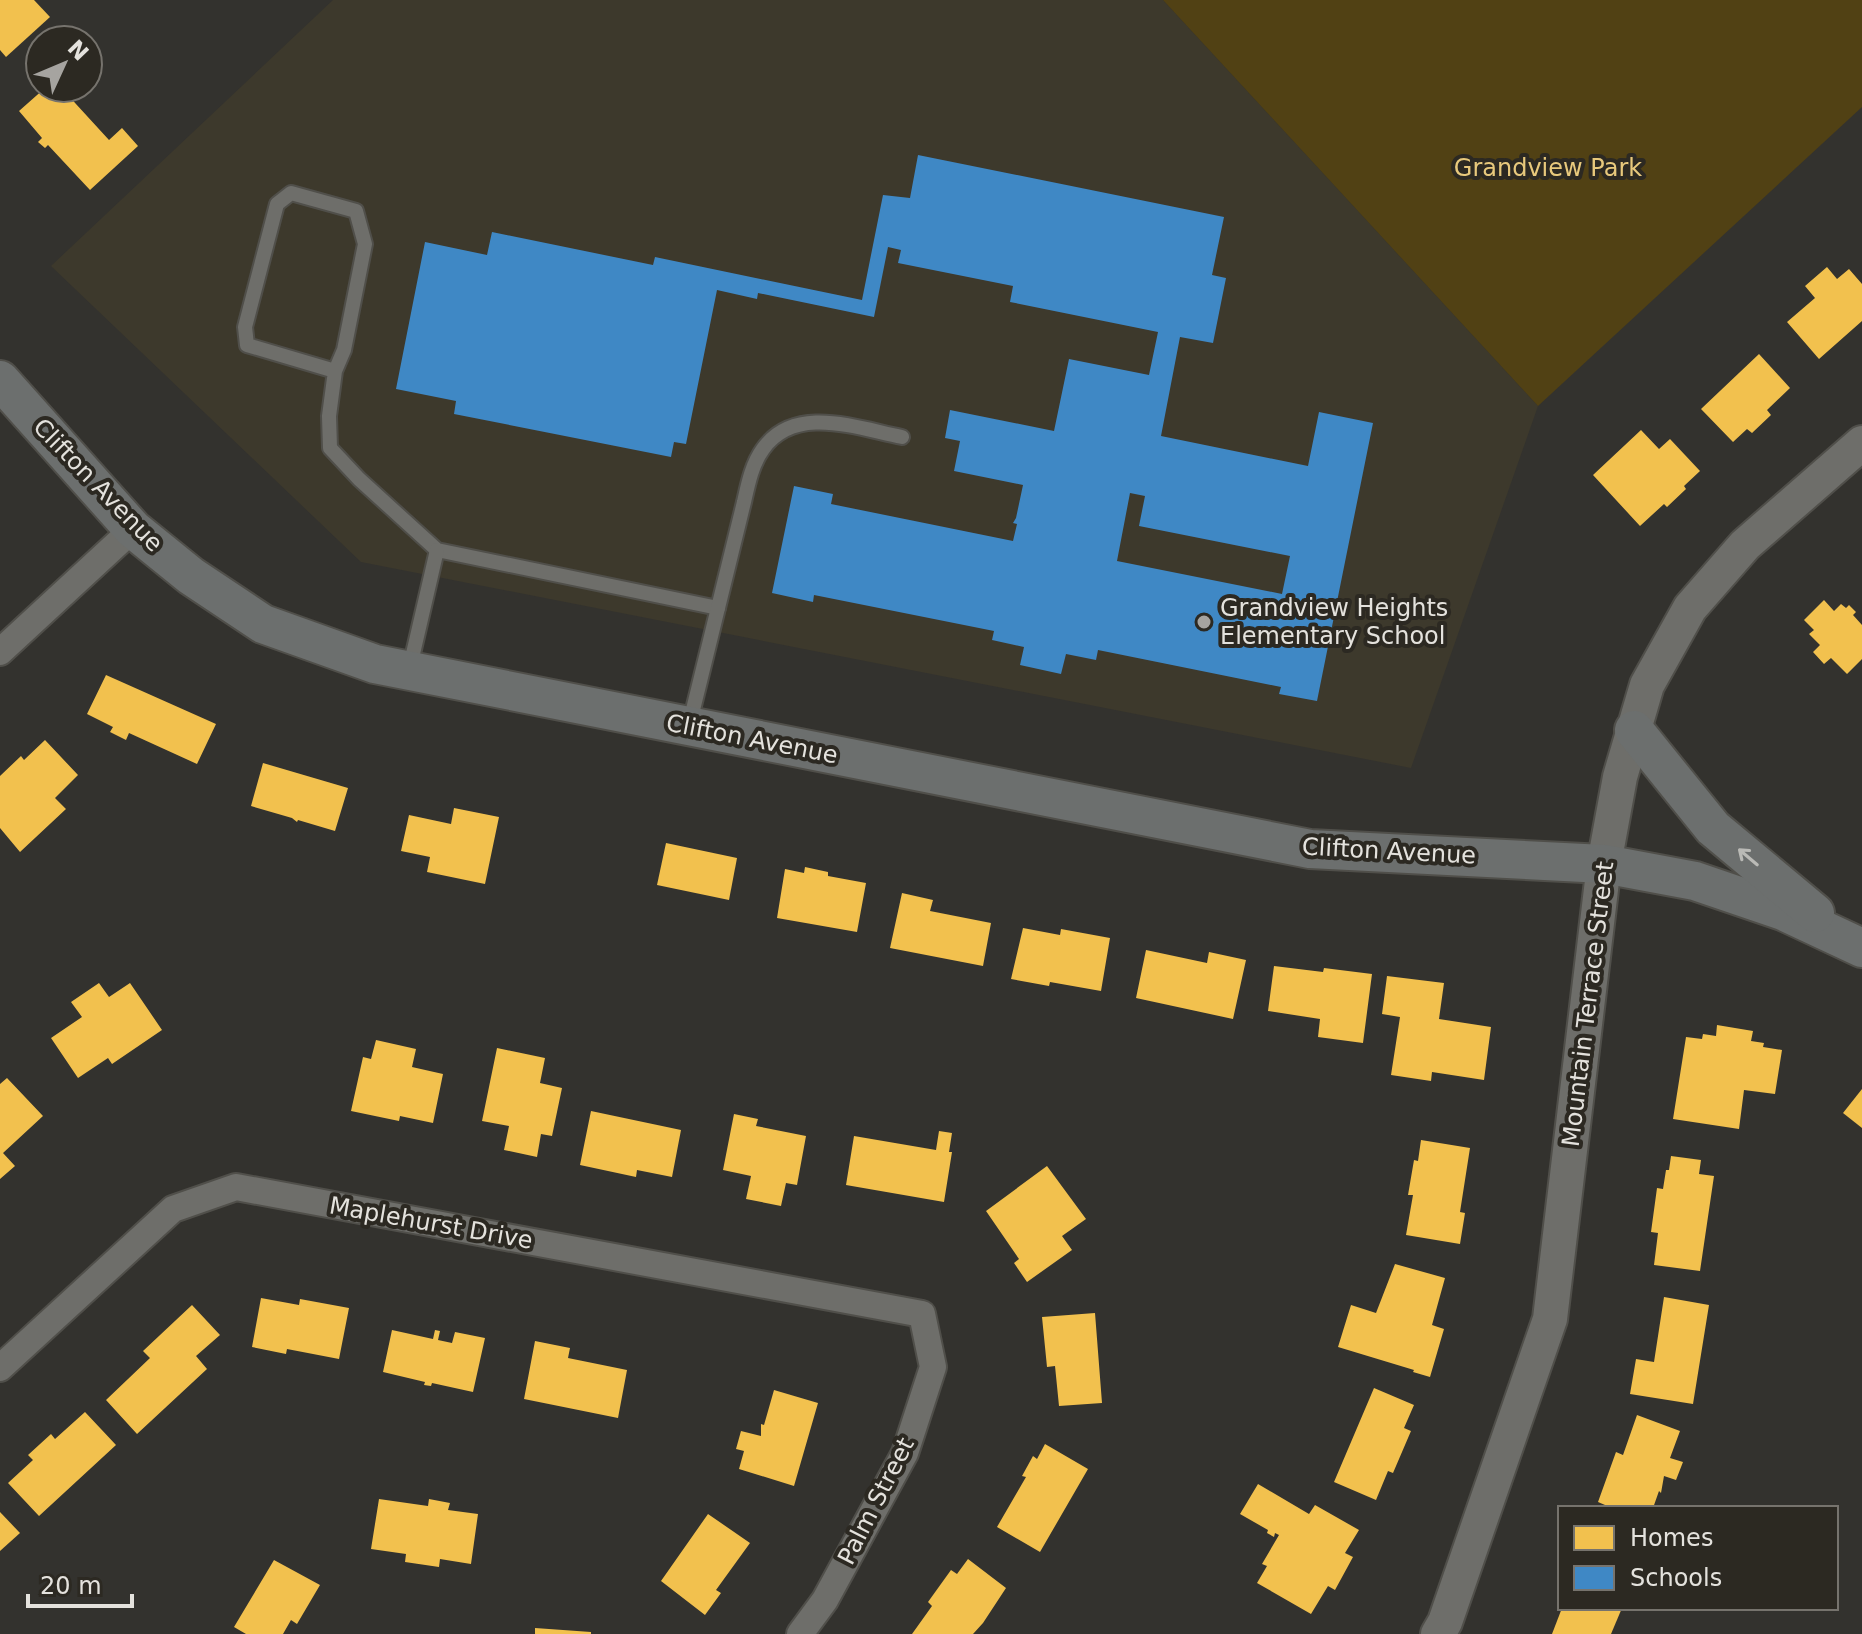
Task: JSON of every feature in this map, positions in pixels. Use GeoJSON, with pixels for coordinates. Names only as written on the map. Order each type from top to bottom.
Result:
{"type":"FeatureCollection","features":[{"type":"Feature","properties":{"kind":"main road","name":"Clifton Avenue"},"geometry":{"type":"LineString","coordinates":[[0,380],[133,529],[191,576],[263,624],[375,664],[1310,849],[1604,864],[1695,881],[1783,911],[1856,945]]}},
{"type":"Feature","properties":{"kind":"main road"},"geometry":{"type":"LineString","coordinates":[[1634,730],[1713,828],[1856,945]]}},
{"type":"Feature","properties":{"kind":"street","name":"Mountain Terrace Street"},"geometry":{"type":"LineString","coordinates":[[1438,1634],[1445,1622],[1550,1319],[1604,864],[1620,777],[1647,685],[1690,608],[1745,545],[1862,443]]}},
{"type":"Feature","properties":{"kind":"street"},"geometry":{"type":"LineString","coordinates":[[0,652],[133,529]]}},
{"type":"Feature","properties":{"kind":"street","name":"Maplehurst Drive"},"geometry":{"type":"LineString","coordinates":[[0,1368],[173,1209],[236,1187],[922,1314]]}},
{"type":"Feature","properties":{"kind":"street","name":"Palm Street"},"geometry":{"type":"LineString","coordinates":[[800,1634],[825,1600],[905,1453],[933,1367],[922,1314]]}},
{"type":"Feature","properties":{"kind":"lane"},"geometry":{"type":"LineString","coordinates":[[335,371],[247,345],[245,327],[277,204],[291,193],[356,211],[365,244],[344,350],[335,371],[329,416],[330,448],[359,479],[437,550],[718,608]]}},
{"type":"Feature","properties":{"kind":"lane"},"geometry":{"type":"LineString","coordinates":[[689,727],[753,469],[761,451],[774,437],[792,426],[811,421],[902,437]]}},
{"type":"Feature","properties":{"kind":"lane"},"geometry":{"type":"LineString","coordinates":[[408,671],[437,550]]}},
{"type":"Feature","properties":{"kind":"shaded area"},"geometry":{"type":"Polygon","coordinates":[[[333,0],[1163,0],[1538,406],[1411,768],[361,562],[51,266],[333,0]]]}},
{"type":"Feature","properties":{"kind":"green space","name":"Grandview Park"},"geometry":{"type":"Polygon","coordinates":[[[1163,0],[1862,0],[1862,107],[1538,406],[1163,0]]]}},
{"type":"Feature","properties":{"kind":"building: Homes"},"geometry":{"type":"Polygon","coordinates":[[[0,0],[34,0],[50,17],[42,24],[24,24],[24,41],[6,57],[0,50],[0,0]]]}},
{"type":"Feature","properties":{"kind":"building: Homes"},"geometry":{"type":"Polygon","coordinates":[[[27,104],[76,104],[109,140],[122,128],[138,146],[90,190],[48,145],[45,148],[38,142],[42,138],[19,111],[27,104]]]}},
{"type":"Feature","properties":{"kind":"building: Homes"},"geometry":{"type":"Polygon","coordinates":[[[1827,267],[1837,279],[1849,269],[1862,284],[1862,321],[1819,359],[1787,322],[1815,298],[1805,286],[1827,267]]]}},
{"type":"Feature","properties":{"kind":"building: Homes"},"geometry":{"type":"Polygon","coordinates":[[[1759,354],[1790,388],[1767,410],[1771,415],[1752,433],[1747,429],[1733,442],[1701,409],[1759,354]]]}},
{"type":"Feature","properties":{"kind":"building: Homes"},"geometry":{"type":"Polygon","coordinates":[[[1641,430],[1659,449],[1670,439],[1700,471],[1667,507],[1664,504],[1640,526],[1593,475],[1641,430]]]}},
{"type":"Feature","properties":{"kind":"building: Homes"},"geometry":{"type":"Polygon","coordinates":[[[1824,600],[1834,611],[1841,604],[1846,608],[1849,605],[1862,625],[1862,659],[1847,674],[1831,658],[1824,664],[1813,652],[1820,645],[1809,634],[1814,630],[1804,620],[1824,600]]]}},
{"type":"Feature","properties":{"kind":"building: Homes"},"geometry":{"type":"Polygon","coordinates":[[[106,675],[216,724],[197,764],[129,733],[126,740],[110,732],[113,727],[87,714],[106,675]]]}},
{"type":"Feature","properties":{"kind":"building: Homes"},"geometry":{"type":"Polygon","coordinates":[[[45,740],[78,775],[55,798],[66,809],[20,852],[0,828],[0,776],[21,756],[24,760],[45,740]]]}},
{"type":"Feature","properties":{"kind":"building: Homes"},"geometry":{"type":"Polygon","coordinates":[[[263,763],[348,788],[335,831],[251,806],[263,763]]]}},
{"type":"Feature","properties":{"kind":"building: Homes"},"geometry":{"type":"Polygon","coordinates":[[[454,808],[499,817],[485,884],[427,872],[430,857],[401,851],[409,815],[451,824],[454,808]]]}},
{"type":"Feature","properties":{"kind":"building: Homes"},"geometry":{"type":"Polygon","coordinates":[[[666,843],[737,858],[729,900],[657,885],[666,843]]]}},
{"type":"Feature","properties":{"kind":"building: Homes"},"geometry":{"type":"Polygon","coordinates":[[[805,867],[828,872],[828,876],[866,883],[857,932],[777,918],[785,869],[804,873],[805,867]]]}},
{"type":"Feature","properties":{"kind":"building: Homes"},"geometry":{"type":"Polygon","coordinates":[[[902,893],[933,900],[930,911],[991,923],[983,966],[890,948],[902,893]]]}},
{"type":"Feature","properties":{"kind":"building: Homes"},"geometry":{"type":"Polygon","coordinates":[[[1023,928],[1060,935],[1061,929],[1110,938],[1101,991],[1011,979],[1023,928]]]}},
{"type":"Feature","properties":{"kind":"building: Homes"},"geometry":{"type":"Polygon","coordinates":[[[1146,950],[1207,963],[1209,952],[1246,960],[1233,1019],[1136,998],[1146,950]]]}},
{"type":"Feature","properties":{"kind":"building: Homes"},"geometry":{"type":"Polygon","coordinates":[[[1274,966],[1372,974],[1363,1043],[1318,1037],[1320,1019],[1268,1011],[1274,966]]]}},
{"type":"Feature","properties":{"kind":"building: Homes"},"geometry":{"type":"Polygon","coordinates":[[[1387,976],[1444,983],[1439,1019],[1491,1027],[1484,1080],[1432,1072],[1431,1081],[1391,1075],[1400,1017],[1382,1014],[1387,976]]]}},
{"type":"Feature","properties":{"kind":"building: Homes"},"geometry":{"type":"Polygon","coordinates":[[[99,983],[109,997],[130,983],[162,1030],[112,1064],[108,1058],[78,1078],[51,1038],[82,1017],[71,1002],[99,983]]]}},
{"type":"Feature","properties":{"kind":"building: Homes"},"geometry":{"type":"Polygon","coordinates":[[[1717,1025],[1753,1031],[1751,1041],[1764,1043],[1763,1047],[1782,1050],[1775,1094],[1744,1090],[1739,1129],[1673,1119],[1686,1037],[1702,1039],[1703,1034],[1716,1036],[1717,1025]]]}},
{"type":"Feature","properties":{"kind":"building: Homes"},"geometry":{"type":"Polygon","coordinates":[[[376,1040],[416,1049],[412,1067],[443,1074],[433,1123],[400,1116],[399,1121],[351,1111],[363,1057],[371,1059],[376,1040]]]}},
{"type":"Feature","properties":{"kind":"building: Homes"},"geometry":{"type":"Polygon","coordinates":[[[497,1048],[545,1058],[540,1083],[562,1088],[552,1136],[541,1134],[537,1157],[504,1150],[509,1126],[482,1121],[497,1048]]]}},
{"type":"Feature","properties":{"kind":"building: Homes"},"geometry":{"type":"Polygon","coordinates":[[[7,1078],[43,1116],[3,1153],[15,1166],[0,1179],[0,1084],[7,1078]]]}},
{"type":"Feature","properties":{"kind":"building: Homes"},"geometry":{"type":"Polygon","coordinates":[[[1862,1089],[1862,1128],[1843,1113],[1862,1089]]]}},
{"type":"Feature","properties":{"kind":"building: Homes"},"geometry":{"type":"Polygon","coordinates":[[[591,1111],[681,1130],[672,1177],[637,1170],[636,1177],[580,1165],[591,1111]]]}},
{"type":"Feature","properties":{"kind":"building: Homes"},"geometry":{"type":"Polygon","coordinates":[[[734,1114],[758,1119],[756,1126],[806,1136],[797,1185],[786,1183],[781,1206],[746,1199],[751,1176],[723,1170],[734,1114]]]}},
{"type":"Feature","properties":{"kind":"building: Homes"},"geometry":{"type":"Polygon","coordinates":[[[939,1131],[952,1133],[944,1202],[846,1185],[854,1136],[936,1150],[939,1131]]]}},
{"type":"Feature","properties":{"kind":"building: Homes"},"geometry":{"type":"Polygon","coordinates":[[[1421,1140],[1470,1148],[1460,1212],[1465,1213],[1460,1244],[1406,1235],[1413,1195],[1408,1195],[1421,1140]]]}},
{"type":"Feature","properties":{"kind":"building: Homes"},"geometry":{"type":"Polygon","coordinates":[[[1671,1156],[1701,1160],[1699,1174],[1714,1176],[1700,1271],[1654,1265],[1658,1233],[1651,1232],[1657,1188],[1663,1189],[1671,1156]]]}},
{"type":"Feature","properties":{"kind":"building: Homes"},"geometry":{"type":"Polygon","coordinates":[[[1047,1166],[1086,1219],[1062,1236],[1072,1250],[1027,1282],[1014,1263],[1019,1259],[986,1211],[1047,1166]]]}},
{"type":"Feature","properties":{"kind":"building: Homes"},"geometry":{"type":"Polygon","coordinates":[[[1395,1264],[1445,1278],[1432,1325],[1444,1329],[1430,1377],[1338,1347],[1351,1305],[1376,1313],[1395,1264]]]}},
{"type":"Feature","properties":{"kind":"building: Homes"},"geometry":{"type":"Polygon","coordinates":[[[1664,1297],[1709,1305],[1693,1404],[1630,1394],[1636,1359],[1654,1362],[1664,1297]]]}},
{"type":"Feature","properties":{"kind":"building: Homes"},"geometry":{"type":"Polygon","coordinates":[[[261,1298],[299,1305],[300,1299],[349,1308],[339,1359],[287,1349],[286,1354],[252,1347],[261,1298]]]}},
{"type":"Feature","properties":{"kind":"building: Homes"},"geometry":{"type":"Polygon","coordinates":[[[192,1305],[220,1335],[196,1356],[207,1369],[137,1434],[106,1400],[150,1358],[143,1351],[192,1305]]]}},
{"type":"Feature","properties":{"kind":"building: Homes"},"geometry":{"type":"Polygon","coordinates":[[[1095,1313],[1102,1403],[1059,1406],[1055,1366],[1047,1367],[1042,1317],[1095,1313]]]}},
{"type":"Feature","properties":{"kind":"building: Homes"},"geometry":{"type":"Polygon","coordinates":[[[392,1330],[433,1339],[435,1330],[440,1331],[438,1340],[452,1343],[455,1332],[485,1338],[473,1392],[432,1383],[431,1386],[424,1385],[425,1382],[383,1372],[392,1330]]]}},
{"type":"Feature","properties":{"kind":"building: Homes"},"geometry":{"type":"Polygon","coordinates":[[[535,1341],[570,1348],[568,1358],[627,1370],[618,1418],[524,1399],[535,1341]]]}},
{"type":"Feature","properties":{"kind":"building: Homes"},"geometry":{"type":"Polygon","coordinates":[[[1374,1388],[1414,1405],[1404,1428],[1411,1431],[1393,1473],[1388,1471],[1376,1500],[1334,1482],[1374,1388]]]}},
{"type":"Feature","properties":{"kind":"building: Homes"},"geometry":{"type":"Polygon","coordinates":[[[774,1390],[818,1403],[794,1486],[739,1469],[744,1451],[736,1449],[741,1431],[761,1436],[761,1424],[764,1425],[774,1390]]]}},
{"type":"Feature","properties":{"kind":"building: Homes"},"geometry":{"type":"Polygon","coordinates":[[[85,1412],[116,1445],[39,1516],[8,1483],[33,1460],[28,1455],[51,1434],[55,1439],[85,1412]]]}},
{"type":"Feature","properties":{"kind":"building: Homes"},"geometry":{"type":"Polygon","coordinates":[[[1637,1415],[1680,1431],[1670,1458],[1683,1462],[1676,1480],[1664,1476],[1661,1493],[1659,1491],[1654,1506],[1605,1506],[1598,1502],[1616,1452],[1623,1455],[1637,1415]]]}},
{"type":"Feature","properties":{"kind":"building: Homes"},"geometry":{"type":"Polygon","coordinates":[[[1045,1444],[1088,1469],[1040,1552],[997,1527],[1026,1477],[1022,1476],[1033,1456],[1037,1459],[1045,1444]]]}},
{"type":"Feature","properties":{"kind":"building: Homes"},"geometry":{"type":"Polygon","coordinates":[[[1258,1484],[1309,1514],[1315,1505],[1359,1530],[1345,1553],[1353,1557],[1335,1590],[1328,1586],[1311,1614],[1257,1583],[1267,1566],[1262,1564],[1279,1535],[1275,1533],[1274,1537],[1267,1533],[1268,1530],[1240,1514],[1258,1484]]]}},
{"type":"Feature","properties":{"kind":"building: Homes"},"geometry":{"type":"Polygon","coordinates":[[[379,1499],[428,1506],[429,1499],[450,1503],[448,1510],[478,1514],[471,1564],[440,1559],[439,1567],[405,1562],[406,1554],[371,1549],[379,1499]]]}},
{"type":"Feature","properties":{"kind":"building: Homes"},"geometry":{"type":"Polygon","coordinates":[[[0,1512],[20,1533],[0,1551],[0,1512]]]}},
{"type":"Feature","properties":{"kind":"building: Homes"},"geometry":{"type":"Polygon","coordinates":[[[708,1514],[750,1543],[716,1590],[721,1593],[705,1615],[661,1581],[708,1514]]]}},
{"type":"Feature","properties":{"kind":"building: Homes"},"geometry":{"type":"Polygon","coordinates":[[[968,1559],[1006,1588],[983,1623],[973,1634],[912,1634],[932,1606],[928,1602],[951,1570],[957,1574],[968,1559]]]}},
{"type":"Feature","properties":{"kind":"building: Homes"},"geometry":{"type":"Polygon","coordinates":[[[274,1560],[320,1585],[297,1624],[291,1620],[283,1634],[246,1634],[234,1627],[274,1560]]]}},
{"type":"Feature","properties":{"kind":"building: Homes"},"geometry":{"type":"Polygon","coordinates":[[[1561,1610],[1621,1610],[1611,1634],[1552,1634],[1561,1610]]]}},
{"type":"Feature","properties":{"kind":"building: Homes"},"geometry":{"type":"Polygon","coordinates":[[[535,1628],[591,1632],[591,1634],[535,1634],[535,1628]]]}},
{"type":"Feature","properties":{"kind":"building: Schools"},"geometry":{"type":"Polygon","coordinates":[[[918,155],[1224,217],[1212,275],[1226,278],[1213,343],[1180,337],[1161,436],[1308,466],[1319,412],[1373,423],[1317,701],[1279,694],[1281,687],[1098,650],[1096,660],[1066,654],[1061,674],[1020,665],[1024,647],[992,640],[994,631],[814,595],[813,602],[772,593],[794,486],[833,494],[831,504],[1013,541],[1017,524],[1013,523],[1023,485],[954,471],[960,441],[945,438],[950,410],[1054,431],[1069,359],[1149,375],[1158,332],[1010,302],[1013,286],[898,263],[901,250],[888,247],[874,317],[758,293],[757,299],[717,290],[686,444],[674,442],[671,457],[454,414],[456,401],[396,389],[425,242],[487,255],[492,232],[653,265],[655,257],[862,300],[883,195],[910,198],[918,155]],[[1130,493],[1117,561],[1282,594],[1290,556],[1139,526],[1145,496],[1130,493]]]}},
{"type":"Feature","properties":{"kind":"place","name":"Grandview Heights Elementary School"},"geometry":{"type":"Point","coordinates":[1204,622]}}]}
